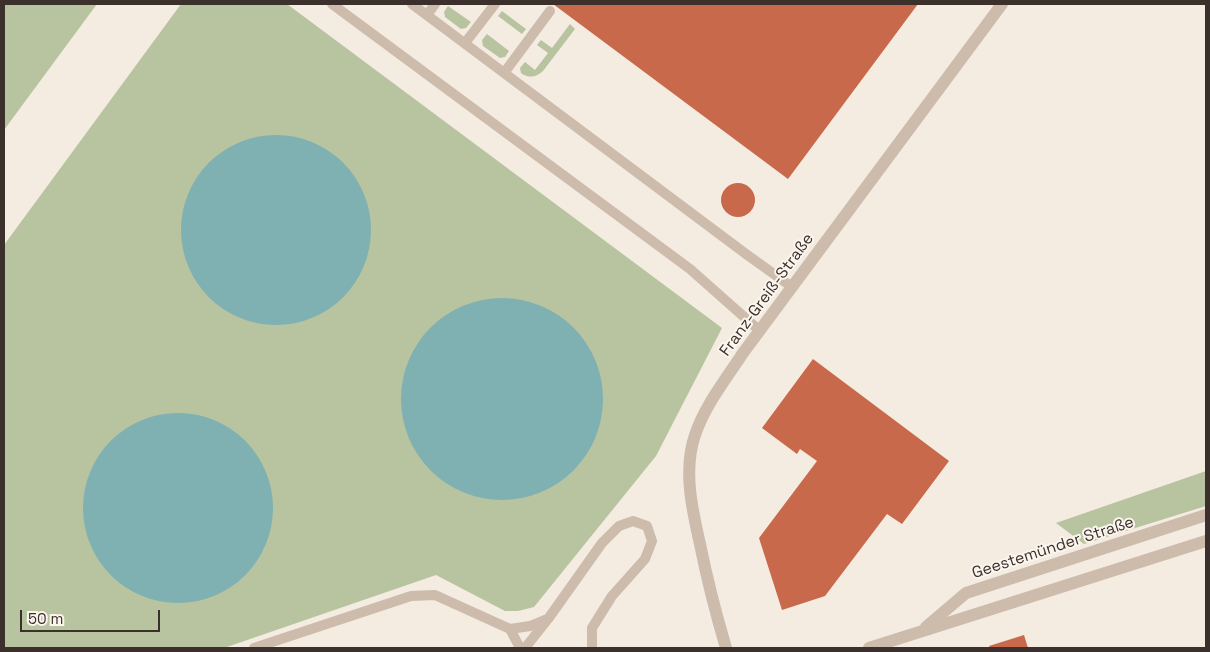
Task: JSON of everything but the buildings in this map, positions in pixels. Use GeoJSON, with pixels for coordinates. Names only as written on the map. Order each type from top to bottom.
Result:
{"type":"FeatureCollection","features":[{"type":"Feature","properties":{"kind":"street","name":"Franz-Greiß-Straße"},"geometry":{"type":"LineString","coordinates":[[726,648],[709,586],[693,511],[689,469],[695,436],[709,404],[760,331],[1002,4]]}},
{"type":"Feature","properties":{"kind":"street","name":"Geestemünder Straße"},"geometry":{"type":"LineString","coordinates":[[921,632],[966,593],[1206,515]]}},
{"type":"Feature","properties":{"kind":"street","name":"Geestemünder Straße"},"geometry":{"type":"LineString","coordinates":[[869,648],[1206,541]]}},
{"type":"Feature","properties":{"kind":"lane"},"geometry":{"type":"LineString","coordinates":[[332,4],[690,270],[760,331]]}},
{"type":"Feature","properties":{"kind":"lane"},"geometry":{"type":"LineString","coordinates":[[412,4],[792,287]]}},
{"type":"Feature","properties":{"kind":"lane"},"geometry":{"type":"LineString","coordinates":[[427,15],[435,4]]}},
{"type":"Feature","properties":{"kind":"lane"},"geometry":{"type":"LineString","coordinates":[[465,43],[495,4]]}},
{"type":"Feature","properties":{"kind":"lane"},"geometry":{"type":"LineString","coordinates":[[504,73],[550,11]]}},
{"type":"Feature","properties":{"kind":"lane"},"geometry":{"type":"LineString","coordinates":[[525,648],[602,543],[619,526],[633,521],[647,526],[652,541],[645,559],[612,596],[592,628],[592,648]]}},
{"type":"Feature","properties":{"kind":"lane"},"geometry":{"type":"LineString","coordinates":[[254,648],[411,596],[435,595],[510,629],[530,626],[548,619]]}},
{"type":"Feature","properties":{"kind":"lane"},"geometry":{"type":"LineString","coordinates":[[510,629],[520,648]]}},
{"type":"Feature","properties":{"kind":"green space"},"geometry":{"type":"Polygon","coordinates":[[[4,4],[97,4],[4,130],[4,4]]]}},
{"type":"Feature","properties":{"kind":"green space"},"geometry":{"type":"Polygon","coordinates":[[[181,4],[287,4],[722,328],[656,456],[534,607],[518,611],[505,611],[436,575],[224,648],[4,648],[4,245],[181,4]]]}},
{"type":"Feature","properties":{"kind":"green space"},"geometry":{"type":"Polygon","coordinates":[[[448,6],[471,22],[466,28],[461,29],[445,17],[444,12],[448,6]]]}},
{"type":"Feature","properties":{"kind":"green space"},"geometry":{"type":"Polygon","coordinates":[[[502,11],[526,29],[522,34],[498,16],[502,11]]]}},
{"type":"Feature","properties":{"kind":"green space"},"geometry":{"type":"Polygon","coordinates":[[[570,24],[575,29],[543,71],[533,76],[521,73],[520,68],[525,62],[535,70],[548,53],[537,45],[541,40],[552,48],[570,24]]]}},
{"type":"Feature","properties":{"kind":"green space"},"geometry":{"type":"Polygon","coordinates":[[[487,34],[509,51],[505,57],[500,58],[483,46],[482,40],[487,34]]]}},
{"type":"Feature","properties":{"kind":"green space"},"geometry":{"type":"Polygon","coordinates":[[[1206,471],[1206,506],[1084,544],[1056,523],[1206,471]]]}},
{"type":"Feature","properties":{"kind":"water"},"geometry":{"type":"Polygon","coordinates":[[[276,135],[312,142],[329,151],[343,163],[355,177],[364,194],[371,230],[364,266],[355,283],[343,297],[329,309],[312,318],[276,325],[240,318],[223,309],[209,297],[197,283],[188,266],[181,230],[188,194],[197,177],[209,163],[223,151],[240,142],[276,135]]]}},
{"type":"Feature","properties":{"kind":"water"},"geometry":{"type":"Polygon","coordinates":[[[502,298],[531,302],[550,310],[566,321],[580,335],[591,351],[599,370],[603,399],[599,428],[591,447],[580,463],[566,477],[550,488],[531,496],[502,500],[473,496],[454,488],[438,477],[424,463],[413,447],[405,428],[401,399],[405,370],[413,351],[424,335],[438,321],[454,310],[473,302],[502,298]]]}},
{"type":"Feature","properties":{"kind":"water"},"geometry":{"type":"Polygon","coordinates":[[[169,413],[187,413],[206,417],[223,424],[238,434],[252,448],[262,463],[269,480],[273,508],[269,536],[262,553],[252,568],[238,582],[223,592],[206,599],[187,603],[169,603],[150,599],[133,592],[118,582],[104,568],[94,553],[87,536],[83,517],[83,499],[87,480],[94,463],[104,448],[118,434],[133,424],[150,417],[169,413]]]}}]}
